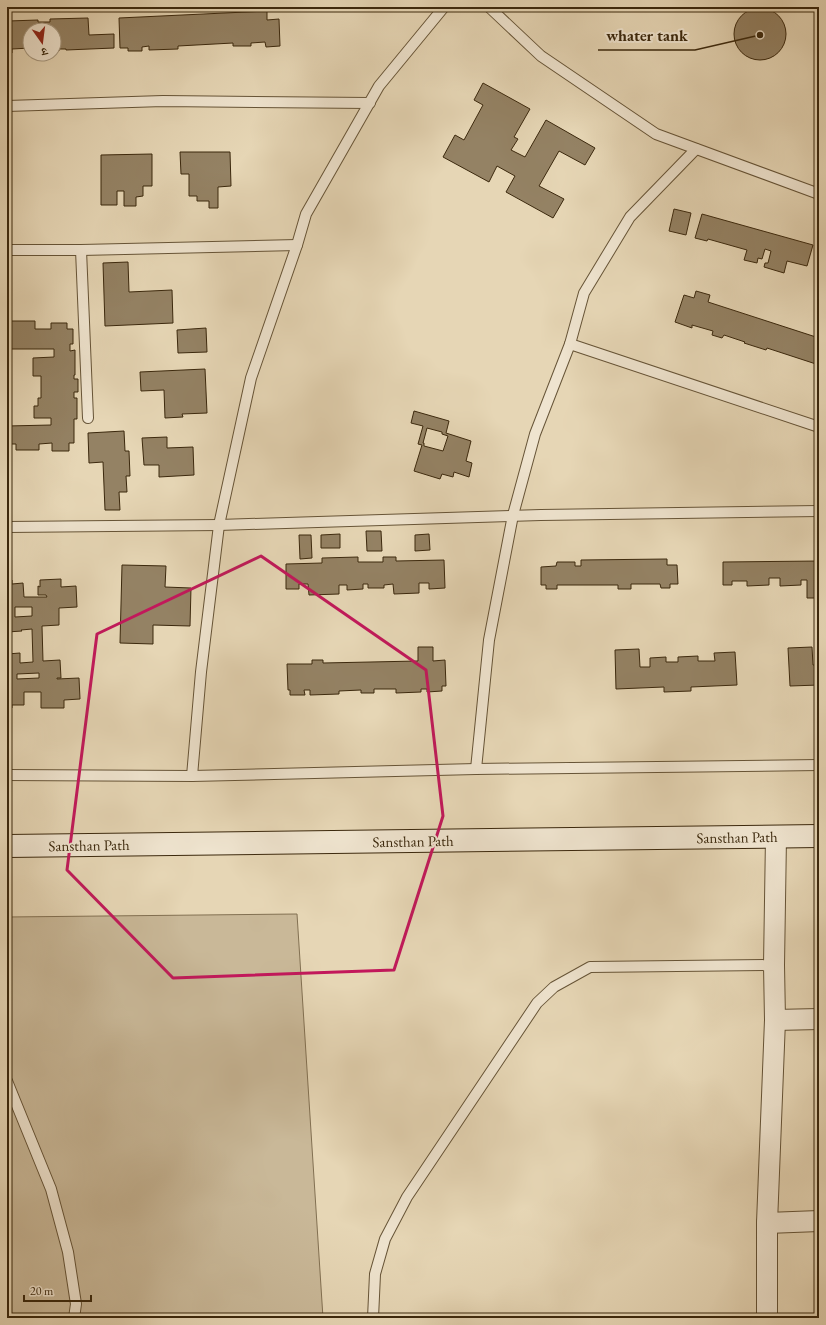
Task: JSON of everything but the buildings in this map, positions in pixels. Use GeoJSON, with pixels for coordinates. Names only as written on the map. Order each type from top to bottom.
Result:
{"type":"FeatureCollection","features":[{"type":"Feature","properties":{"kind":"street","name":"Sansthan Path"},"geometry":{"type":"LineString","coordinates":[[7,846],[819,836]]}},
{"type":"Feature","properties":{"kind":"street"},"geometry":{"type":"LineString","coordinates":[[767,1318],[767,1223],[775,1020],[774,965],[776,837]]}},
{"type":"Feature","properties":{"kind":"street"},"geometry":{"type":"LineString","coordinates":[[775,1020],[819,1020]]}},
{"type":"Feature","properties":{"kind":"street"},"geometry":{"type":"LineString","coordinates":[[767,1223],[819,1221]]}},
{"type":"Feature","properties":{"kind":"lane"},"geometry":{"type":"LineString","coordinates":[[192,776],[201,672],[219,525],[251,378],[297,245],[306,214],[379,86],[444,7]]}},
{"type":"Feature","properties":{"kind":"lane"},"geometry":{"type":"LineString","coordinates":[[489,7],[542,56],[656,134],[819,194]]}},
{"type":"Feature","properties":{"kind":"lane"},"geometry":{"type":"LineString","coordinates":[[7,106],[163,101],[370,102]]}},
{"type":"Feature","properties":{"kind":"lane"},"geometry":{"type":"LineString","coordinates":[[476,769],[489,640],[513,515],[535,434],[570,344],[584,293],[630,217],[696,149]]}},
{"type":"Feature","properties":{"kind":"lane"},"geometry":{"type":"LineString","coordinates":[[7,250],[81,250],[297,245]]}},
{"type":"Feature","properties":{"kind":"lane"},"geometry":{"type":"LineString","coordinates":[[81,250],[88,418]]}},
{"type":"Feature","properties":{"kind":"lane"},"geometry":{"type":"LineString","coordinates":[[570,344],[819,427]]}},
{"type":"Feature","properties":{"kind":"lane"},"geometry":{"type":"LineString","coordinates":[[7,527],[219,525],[513,515],[819,511]]}},
{"type":"Feature","properties":{"kind":"lane"},"geometry":{"type":"LineString","coordinates":[[7,774],[192,776],[476,769],[819,765]]}},
{"type":"Feature","properties":{"kind":"lane"},"geometry":{"type":"LineString","coordinates":[[373,1318],[375,1274],[386,1239],[407,1197],[537,1003],[554,987],[590,968],[774,965]]}},
{"type":"Feature","properties":{"kind":"lane"},"geometry":{"type":"LineString","coordinates":[[7,1081],[51,1189],[68,1252],[76,1304],[74,1318]]}},
{"type":"Feature","properties":{"kind":"highlighted area"},"geometry":{"type":"Polygon","coordinates":[[[261,556],[426,670],[443,816],[394,970],[173,978],[67,870],[97,634],[261,556]]]}},
{"type":"Feature","properties":{"kind":"shaded area"},"geometry":{"type":"Polygon","coordinates":[[[297,914],[323,1318],[7,1318],[7,917],[297,914]]]}},
{"type":"Feature","properties":{"kind":"place","name":"whater tank"},"geometry":{"type":"Point","coordinates":[760,35]}}]}
